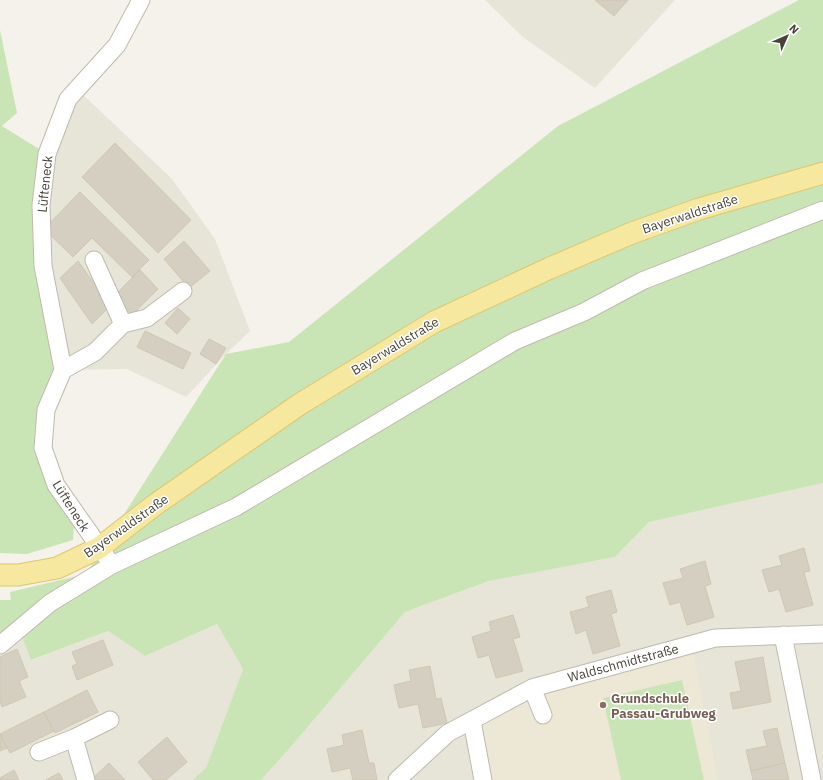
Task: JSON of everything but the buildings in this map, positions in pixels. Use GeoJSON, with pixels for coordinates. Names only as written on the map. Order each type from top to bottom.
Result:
{"type":"FeatureCollection","features":[{"type":"Feature","properties":{"kind":"main road","name":"Bayerwaldstraße"},"geometry":{"type":"LineString","coordinates":[[0,575],[18,575],[57,568],[99,548],[156,504],[300,404],[434,322],[550,268],[632,233],[699,209],[823,172]]}},
{"type":"Feature","properties":{"kind":"street","name":"Lüfteneck"},"geometry":{"type":"LineString","coordinates":[[112,565],[56,484],[44,448],[46,410],[63,370],[43,266],[41,205],[47,154],[68,99],[117,45],[141,0]]}},
{"type":"Feature","properties":{"kind":"street"},"geometry":{"type":"LineString","coordinates":[[0,645],[50,603],[112,565],[236,507],[515,341],[584,312],[642,281],[823,210]]}},
{"type":"Feature","properties":{"kind":"street"},"geometry":{"type":"LineString","coordinates":[[94,260],[123,324]]}},
{"type":"Feature","properties":{"kind":"street"},"geometry":{"type":"LineString","coordinates":[[63,370],[95,352],[123,324],[147,318],[183,291]]}},
{"type":"Feature","properties":{"kind":"street","name":"Waldschmidtstraße"},"geometry":{"type":"LineString","coordinates":[[397,780],[448,733],[532,688],[715,638],[823,634]]}},
{"type":"Feature","properties":{"kind":"street"},"geometry":{"type":"LineString","coordinates":[[783,635],[812,780]]}},
{"type":"Feature","properties":{"kind":"street"},"geometry":{"type":"LineString","coordinates":[[532,688],[543,715]]}},
{"type":"Feature","properties":{"kind":"street"},"geometry":{"type":"LineString","coordinates":[[39,752],[74,738],[110,720]]}},
{"type":"Feature","properties":{"kind":"street"},"geometry":{"type":"LineString","coordinates":[[472,721],[484,780]]}},
{"type":"Feature","properties":{"kind":"street"},"geometry":{"type":"LineString","coordinates":[[74,738],[86,780]]}},
{"type":"Feature","properties":{"kind":"shaded area"},"geometry":{"type":"Polygon","coordinates":[[[485,0],[675,0],[595,88],[523,37],[485,0]]]}},
{"type":"Feature","properties":{"kind":"shaded area"},"geometry":{"type":"Polygon","coordinates":[[[77,89],[172,179],[215,239],[250,331],[226,354],[186,397],[127,369],[63,370],[43,266],[47,154],[77,89]]]}},
{"type":"Feature","properties":{"kind":"shaded area"},"geometry":{"type":"Polygon","coordinates":[[[823,483],[823,780],[261,780],[405,612],[489,581],[615,557],[649,522],[823,483]]]}},
{"type":"Feature","properties":{"kind":"shaded area"},"geometry":{"type":"Polygon","coordinates":[[[16,620],[32,660],[108,631],[145,656],[217,624],[243,669],[206,768],[192,780],[0,780],[0,637],[16,620]]]}},
{"type":"Feature","properties":{"kind":"shaded area","name":"Grundschule Passau-Grubweg"},"geometry":{"type":"Polygon","coordinates":[[[692,646],[718,780],[484,780],[472,722],[532,688],[692,646]]]}},
{"type":"Feature","properties":{"kind":"green space"},"geometry":{"type":"Polygon","coordinates":[[[799,0],[823,0],[823,483],[649,522],[615,557],[489,581],[405,612],[261,780],[192,780],[206,768],[243,669],[217,624],[145,656],[108,631],[31,660],[16,620],[0,637],[0,600],[11,600],[10,592],[86,574],[226,354],[289,342],[558,126],[799,0]]]}},
{"type":"Feature","properties":{"kind":"green space"},"geometry":{"type":"Polygon","coordinates":[[[0,30],[17,113],[2,126],[47,154],[41,205],[63,370],[43,448],[74,526],[73,540],[27,554],[0,553],[0,30]]]}},
{"type":"Feature","properties":{"kind":"green space"},"geometry":{"type":"Polygon","coordinates":[[[682,680],[704,780],[621,780],[603,698],[682,680]]]}},
{"type":"Feature","properties":{"kind":"place","name":"Grundschule Passau-Grubweg"},"geometry":{"type":"Point","coordinates":[603,705]}}]}
